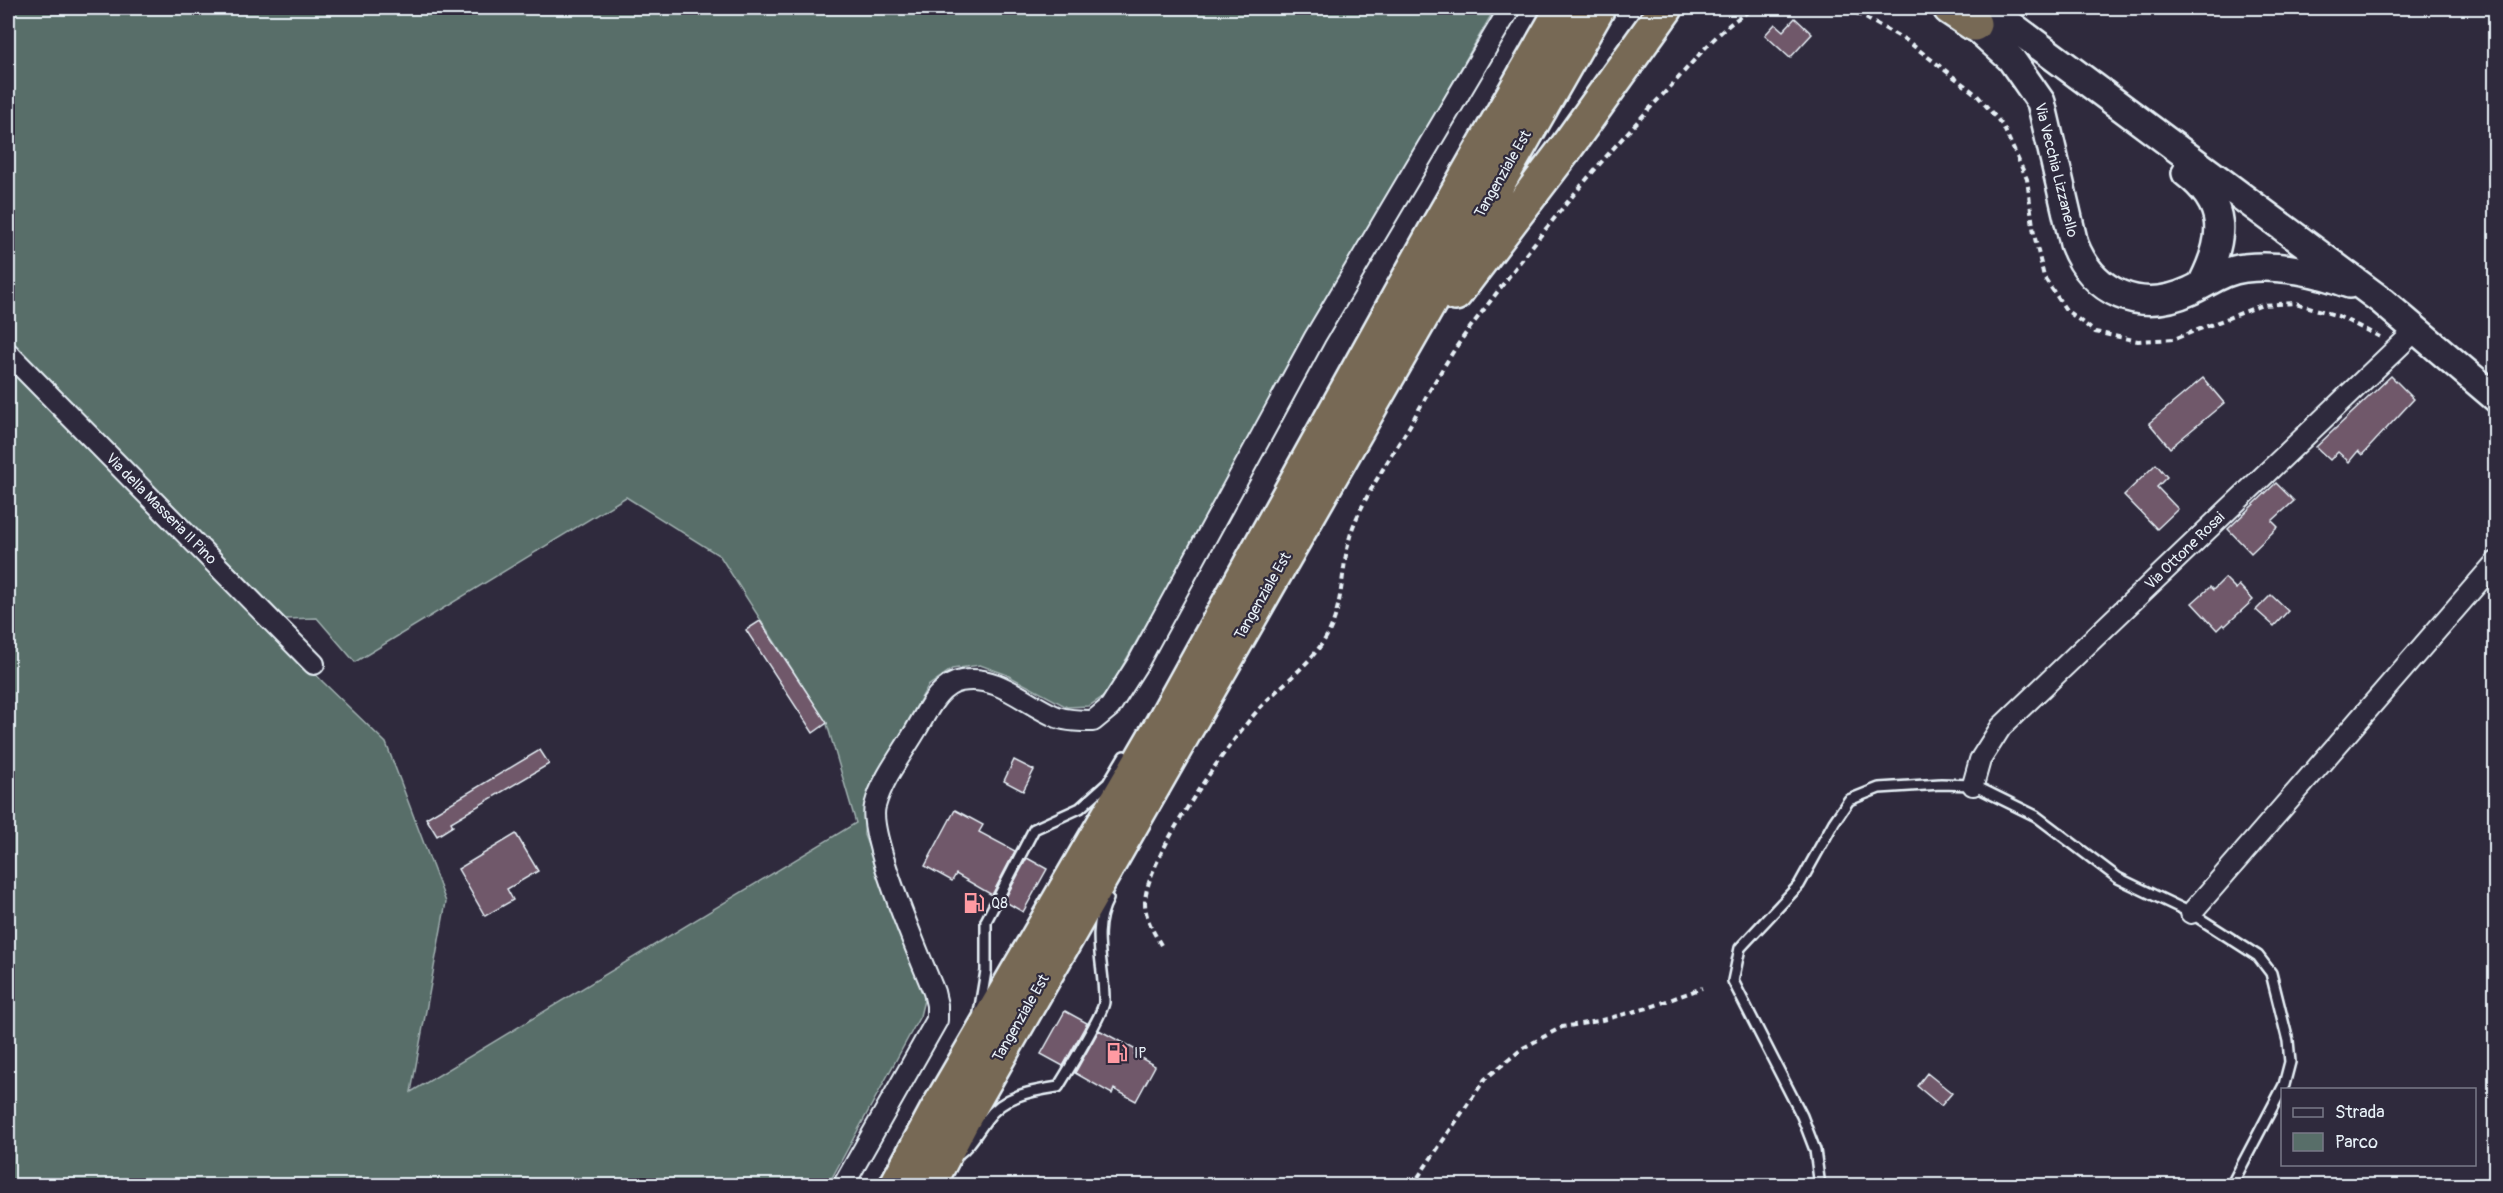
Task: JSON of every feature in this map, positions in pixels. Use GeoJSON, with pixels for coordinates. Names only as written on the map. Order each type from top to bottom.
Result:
{"type":"FeatureCollection","features":[{"type":"Feature","properties":{"kind":"highway"},"geometry":{"type":"LineString","coordinates":[[1434,233],[1448,185],[1549,8]]}},
{"type":"Feature","properties":{"kind":"highway","name":"Tangenziale Est"},"geometry":{"type":"LineString","coordinates":[[896,1185],[1563,8]]}},
{"type":"Feature","properties":{"kind":"highway","name":"Tangenziale Est"},"geometry":{"type":"LineString","coordinates":[[933,1177],[1154,795],[1292,544],[1598,8]]}},
{"type":"Feature","properties":{"kind":"highway"},"geometry":{"type":"LineString","coordinates":[[1292,544],[1317,516],[1447,304],[1563,152],[1666,8]]}},
{"type":"Feature","properties":{"kind":"street"},"geometry":{"type":"LineString","coordinates":[[843,1185],[937,1020],[934,992],[881,852],[874,808],[883,785],[936,698],[948,686],[961,681],[984,681],[999,685],[1057,717],[1078,721],[1093,721],[1110,707],[1138,663],[1315,337],[1510,8]]}},
{"type":"Feature","properties":{"kind":"street","name":"Via Vecchia Lizzanello"},"geometry":{"type":"LineString","coordinates":[[1966,12],[2011,59],[2041,102],[2068,226],[2081,263],[2093,278],[2110,291],[2130,298],[2151,300],[2190,291],[2203,282],[2244,268],[2268,267],[2324,276],[2347,283],[2382,301]]}},
{"type":"Feature","properties":{"kind":"street","name":"Via Vecchia Lizzanello"},"geometry":{"type":"LineString","coordinates":[[1966,12],[2093,86],[2382,301],[2408,338],[2496,398]]}},
{"type":"Feature","properties":{"kind":"street","name":"Via Vecchia Lizzanello"},"geometry":{"type":"LineString","coordinates":[[2093,86],[2110,115],[2200,183],[2210,194],[2219,224],[2219,241],[2213,263],[2203,282]]}},
{"type":"Feature","properties":{"kind":"street","name":"Via Ottone Rosai"},"geometry":{"type":"LineString","coordinates":[[1974,785],[1980,760],[2001,727],[2408,338]]}},
{"type":"Feature","properties":{"kind":"street","name":"Via della Masseria Il Pino"},"geometry":{"type":"LineString","coordinates":[[8,353],[314,664]]}},
{"type":"Feature","properties":{"kind":"street"},"geometry":{"type":"LineString","coordinates":[[2191,913],[2496,562]]}},
{"type":"Feature","properties":{"kind":"lane"},"geometry":{"type":"LineString","coordinates":[[973,1024],[979,1015],[986,971],[986,921],[1034,829],[1080,808],[1108,783],[1128,751]]}},
{"type":"Feature","properties":{"kind":"lane"},"geometry":{"type":"LineString","coordinates":[[1820,1185],[1815,1150],[1802,1116],[1732,981],[1740,948],[1799,885],[1849,800],[1880,788],[1941,784],[1974,785],[2037,816],[2118,878],[2191,913],[2258,956],[2271,973],[2288,1041],[2290,1062],[2282,1088]]}},
{"type":"Feature","properties":{"kind":"lane"},"geometry":{"type":"LineString","coordinates":[[933,1177],[968,1147],[989,1116],[1018,1094],[1058,1087],[1104,1005],[1098,947],[1101,911],[1112,891]]}},
{"type":"Feature","properties":{"kind":"lane"},"geometry":{"type":"LineString","coordinates":[[936,1112],[945,1073]]}},
{"type":"Feature","properties":{"kind":"lane"},"geometry":{"type":"LineString","coordinates":[[2231,1185],[2281,1091]]}},
{"type":"Feature","properties":{"kind":"path"},"geometry":{"type":"LineString","coordinates":[[1161,945],[1149,923],[1145,901],[1153,873],[1179,822],[1224,752],[1259,708],[1316,652],[1329,631],[1338,603],[1346,547],[1355,522],[1454,350],[1545,228],[1620,138],[1710,44],[1744,12],[1756,8]]}},
{"type":"Feature","properties":{"kind":"path"},"geometry":{"type":"LineString","coordinates":[[1846,8],[1906,40],[1977,94],[2003,126],[2027,179],[2034,234],[2044,277],[2066,310],[2095,332],[2138,341],[2175,339],[2262,305],[2296,303],[2408,338]]}},
{"type":"Feature","properties":{"kind":"path"},"geometry":{"type":"LineString","coordinates":[[1413,1185],[1485,1079],[1523,1048],[1562,1027],[1598,1021],[1648,1008],[1702,988]]}},
{"type":"Feature","properties":{"kind":"green space"},"geometry":{"type":"Polygon","coordinates":[[[8,8],[1495,8],[1106,695],[1089,706],[1067,707],[1005,674],[980,665],[952,669],[928,686],[872,784],[865,806],[864,835],[925,996],[920,1016],[828,1185],[8,1185],[8,360],[323,682],[386,743],[446,902],[411,1092],[856,823],[827,724],[720,556],[626,497],[355,662],[317,618],[285,619],[8,339],[8,8]]]}},
{"type":"Feature","properties":{"kind":"building"},"geometry":{"type":"Polygon","coordinates":[[[1795,18],[1812,34],[1790,58],[1765,35],[1775,24],[1783,31],[1795,18]]]}},
{"type":"Feature","properties":{"kind":"building"},"geometry":{"type":"Polygon","coordinates":[[[2391,376],[2414,399],[2362,455],[2358,451],[2349,462],[2338,452],[2330,460],[2316,447],[2391,376]]]}},
{"type":"Feature","properties":{"kind":"building"},"geometry":{"type":"Polygon","coordinates":[[[2203,378],[2224,403],[2170,448],[2149,423],[2203,378]]]}},
{"type":"Feature","properties":{"kind":"building"},"geometry":{"type":"Polygon","coordinates":[[[2156,464],[2167,477],[2157,487],[2178,509],[2157,529],[2124,495],[2156,464]]]}},
{"type":"Feature","properties":{"kind":"building"},"geometry":{"type":"Polygon","coordinates":[[[2276,483],[2294,501],[2272,521],[2278,527],[2251,553],[2228,529],[2276,483]]]}},
{"type":"Feature","properties":{"kind":"building"},"geometry":{"type":"Polygon","coordinates":[[[2225,578],[2236,589],[2239,585],[2253,600],[2225,626],[2223,624],[2217,630],[2192,603],[2210,587],[2213,590],[2225,578]]]}},
{"type":"Feature","properties":{"kind":"building"},"geometry":{"type":"Polygon","coordinates":[[[2271,595],[2288,611],[2274,626],[2256,610],[2271,595]]]}},
{"type":"Feature","properties":{"kind":"building"},"geometry":{"type":"Polygon","coordinates":[[[760,621],[827,723],[813,733],[746,630],[760,621]]]}},
{"type":"Feature","properties":{"kind":"building"},"geometry":{"type":"Polygon","coordinates":[[[540,750],[549,764],[451,822],[453,826],[437,836],[426,818],[540,750]]]}},
{"type":"Feature","properties":{"kind":"building"},"geometry":{"type":"Polygon","coordinates":[[[1014,760],[1034,770],[1023,791],[1004,781],[1014,760]]]}},
{"type":"Feature","properties":{"kind":"building"},"geometry":{"type":"Polygon","coordinates":[[[955,810],[983,825],[979,832],[1015,851],[992,895],[956,874],[952,881],[925,866],[955,810]]]}},
{"type":"Feature","properties":{"kind":"building"},"geometry":{"type":"Polygon","coordinates":[[[516,834],[538,871],[507,889],[513,900],[485,916],[458,869],[516,834]]]}},
{"type":"Feature","properties":{"kind":"building"},"geometry":{"type":"Polygon","coordinates":[[[1027,858],[1047,869],[1023,912],[1004,901],[1027,858]]]}},
{"type":"Feature","properties":{"kind":"building"},"geometry":{"type":"Polygon","coordinates":[[[1065,1011],[1087,1023],[1063,1066],[1041,1054],[1065,1011]]]}},
{"type":"Feature","properties":{"kind":"building"},"geometry":{"type":"Polygon","coordinates":[[[1099,1030],[1136,1050],[1134,1054],[1155,1066],[1136,1101],[1114,1089],[1112,1094],[1075,1073],[1099,1030]]]}},
{"type":"Feature","properties":{"kind":"building"},"geometry":{"type":"Polygon","coordinates":[[[1927,1073],[1952,1093],[1941,1106],[1917,1086],[1927,1073]]]}},
{"type":"Feature","properties":{"kind":"place","name":"Q8"},"geometry":{"type":"Point","coordinates":[974,903]}},
{"type":"Feature","properties":{"kind":"place","name":"IP"},"geometry":{"type":"Point","coordinates":[1117,1053]}}]}
